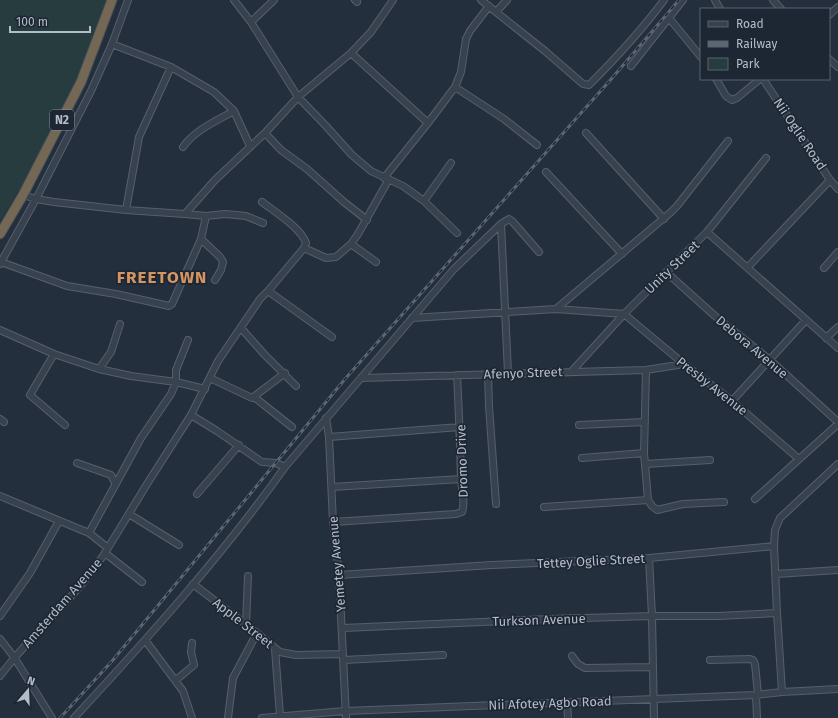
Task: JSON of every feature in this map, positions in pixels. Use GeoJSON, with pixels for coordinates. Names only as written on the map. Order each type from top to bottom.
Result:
{"type":"FeatureCollection","features":[{"type":"Feature","properties":{"kind":"highway","name":"N2"},"geometry":{"type":"LineString","coordinates":[[0,234],[24,195],[81,82],[112,0]]}},
{"type":"Feature","properties":{"kind":"street"},"geometry":{"type":"LineString","coordinates":[[128,0],[112,44],[91,91],[36,199],[1,263],[67,286],[116,294],[169,306],[172,304],[201,239],[206,216]]}},
{"type":"Feature","properties":{"kind":"street"},"geometry":{"type":"LineString","coordinates":[[234,0],[251,22],[298,97],[352,155],[371,171],[424,201],[457,233]]}},
{"type":"Feature","properties":{"kind":"street"},"geometry":{"type":"LineString","coordinates":[[251,22],[274,0]]}},
{"type":"Feature","properties":{"kind":"street"},"geometry":{"type":"LineString","coordinates":[[185,214],[215,180],[265,133],[298,97],[350,53],[371,32],[392,0]]}},
{"type":"Feature","properties":{"kind":"street"},"geometry":{"type":"LineString","coordinates":[[481,0],[586,85],[589,85],[623,50],[648,22],[664,0]]}},
{"type":"Feature","properties":{"kind":"street"},"geometry":{"type":"LineString","coordinates":[[496,12],[507,0]]}},
{"type":"Feature","properties":{"kind":"street"},"geometry":{"type":"LineString","coordinates":[[631,66],[683,0]]}},
{"type":"Feature","properties":{"kind":"street"},"geometry":{"type":"LineString","coordinates":[[774,0],[780,8]]}},
{"type":"Feature","properties":{"kind":"street"},"geometry":{"type":"LineString","coordinates":[[304,248],[326,258],[336,257],[350,244],[367,220],[387,179],[455,87],[461,72],[466,39],[470,31],[489,6]]}},
{"type":"Feature","properties":{"kind":"street"},"geometry":{"type":"LineString","coordinates":[[830,14],[838,7]]}},
{"type":"Feature","properties":{"kind":"street"},"geometry":{"type":"LineString","coordinates":[[669,18],[700,56]]}},
{"type":"Feature","properties":{"kind":"street"},"geometry":{"type":"LineString","coordinates":[[112,44],[171,67],[214,92],[234,111],[250,146]]}},
{"type":"Feature","properties":{"kind":"street"},"geometry":{"type":"LineString","coordinates":[[350,53],[428,123]]}},
{"type":"Feature","properties":{"kind":"street"},"geometry":{"type":"LineString","coordinates":[[830,60],[838,68]]}},
{"type":"Feature","properties":{"kind":"street"},"geometry":{"type":"LineString","coordinates":[[126,210],[139,137],[156,96],[171,67]]}},
{"type":"Feature","properties":{"kind":"street"},"geometry":{"type":"LineString","coordinates":[[717,80],[726,96],[732,100],[737,98],[760,80]]}},
{"type":"Feature","properties":{"kind":"street","name":"Nii Oglie Road"},"geometry":{"type":"LineString","coordinates":[[762,80],[830,180],[838,189]]}},
{"type":"Feature","properties":{"kind":"street"},"geometry":{"type":"LineString","coordinates":[[455,87],[504,119],[537,145]]}},
{"type":"Feature","properties":{"kind":"street"},"geometry":{"type":"LineString","coordinates":[[183,147],[190,139],[210,124],[234,111]]}},
{"type":"Feature","properties":{"kind":"street"},"geometry":{"type":"LineString","coordinates":[[265,133],[281,150],[307,169],[367,220]]}},
{"type":"Feature","properties":{"kind":"street"},"geometry":{"type":"LineString","coordinates":[[586,133],[664,219]]}},
{"type":"Feature","properties":{"kind":"street"},"geometry":{"type":"LineString","coordinates":[[556,309],[664,219],[677,206],[728,141]]}},
{"type":"Feature","properties":{"kind":"street","name":"Unity Street"},"geometry":{"type":"LineString","coordinates":[[572,371],[624,314],[707,232],[766,158]]}},
{"type":"Feature","properties":{"kind":"street"},"geometry":{"type":"LineString","coordinates":[[424,201],[451,163]]}},
{"type":"Feature","properties":{"kind":"street"},"geometry":{"type":"LineString","coordinates":[[546,172],[622,254]]}},
{"type":"Feature","properties":{"kind":"street"},"geometry":{"type":"LineString","coordinates":[[748,267],[830,180]]}},
{"type":"Feature","properties":{"kind":"street"},"geometry":{"type":"LineString","coordinates":[[24,195],[36,199],[126,210],[206,216],[225,214],[246,216],[263,223]]}},
{"type":"Feature","properties":{"kind":"street"},"geometry":{"type":"LineString","coordinates":[[142,582],[107,551],[191,415],[218,361],[260,299],[304,248],[306,243],[304,238],[290,224],[262,202]]}},
{"type":"Feature","properties":{"kind":"street"},"geometry":{"type":"LineString","coordinates":[[74,718],[145,640],[193,584],[260,503],[284,468],[464,258],[508,219],[512,221],[539,252]]}},
{"type":"Feature","properties":{"kind":"street"},"geometry":{"type":"LineString","coordinates":[[501,224],[508,373]]}},
{"type":"Feature","properties":{"kind":"street"},"geometry":{"type":"LineString","coordinates":[[707,232],[838,348]]}},
{"type":"Feature","properties":{"kind":"street"},"geometry":{"type":"LineString","coordinates":[[201,239],[220,257],[223,262],[221,270],[215,280]]}},
{"type":"Feature","properties":{"kind":"street"},"geometry":{"type":"LineString","coordinates":[[350,244],[376,262]]}},
{"type":"Feature","properties":{"kind":"street"},"geometry":{"type":"LineString","coordinates":[[824,268],[838,252]]}},
{"type":"Feature","properties":{"kind":"street","name":"Debora Avenue"},"geometry":{"type":"LineString","coordinates":[[666,272],[715,316],[770,360],[838,423]]}},
{"type":"Feature","properties":{"kind":"street"},"geometry":{"type":"LineString","coordinates":[[268,291],[332,338]]}},
{"type":"Feature","properties":{"kind":"street"},"geometry":{"type":"LineString","coordinates":[[412,318],[556,309],[624,314]]}},
{"type":"Feature","properties":{"kind":"street","name":"Presby Avenue"},"geometry":{"type":"LineString","coordinates":[[624,314],[684,364],[732,400],[800,459]]}},
{"type":"Feature","properties":{"kind":"street"},"geometry":{"type":"LineString","coordinates":[[732,400],[806,320]]}},
{"type":"Feature","properties":{"kind":"street"},"geometry":{"type":"LineString","coordinates":[[99,369],[111,352],[120,324]]}},
{"type":"Feature","properties":{"kind":"street"},"geometry":{"type":"LineString","coordinates":[[826,338],[838,327]]}},
{"type":"Feature","properties":{"kind":"street"},"geometry":{"type":"LineString","coordinates":[[241,328],[264,354],[296,386]]}},
{"type":"Feature","properties":{"kind":"street"},"geometry":{"type":"LineString","coordinates":[[0,330],[54,354],[99,369],[131,376],[176,382],[205,389]]}},
{"type":"Feature","properties":{"kind":"street"},"geometry":{"type":"LineString","coordinates":[[89,533],[115,483],[141,438],[168,398],[176,382],[176,370],[188,340]]}},
{"type":"Feature","properties":{"kind":"street"},"geometry":{"type":"LineString","coordinates":[[54,354],[30,395],[65,424]]}},
{"type":"Feature","properties":{"kind":"street","name":"Afenyo Street"},"geometry":{"type":"LineString","coordinates":[[361,378],[646,370],[684,364]]}},
{"type":"Feature","properties":{"kind":"street"},"geometry":{"type":"LineString","coordinates":[[646,370],[644,453],[648,500],[657,510],[683,504],[724,502]]}},
{"type":"Feature","properties":{"kind":"street"},"geometry":{"type":"LineString","coordinates":[[254,397],[284,373]]}},
{"type":"Feature","properties":{"kind":"street"},"geometry":{"type":"LineString","coordinates":[[488,374],[496,504]]}},
{"type":"Feature","properties":{"kind":"street","name":"Dromo Drive"},"geometry":{"type":"LineString","coordinates":[[333,522],[460,514],[462,512],[464,507],[461,479],[457,375]]}},
{"type":"Feature","properties":{"kind":"street"},"geometry":{"type":"LineString","coordinates":[[210,378],[247,396],[254,397],[292,427]]}},
{"type":"Feature","properties":{"kind":"street"},"geometry":{"type":"LineString","coordinates":[[191,415],[239,445],[262,462],[273,462],[284,468]]}},
{"type":"Feature","properties":{"kind":"street","name":"Yemetey Avenue"},"geometry":{"type":"LineString","coordinates":[[326,418],[329,437],[333,522],[340,575],[346,718]]}},
{"type":"Feature","properties":{"kind":"street"},"geometry":{"type":"LineString","coordinates":[[579,425],[645,422]]}},
{"type":"Feature","properties":{"kind":"street"},"geometry":{"type":"LineString","coordinates":[[755,499],[838,423]]}},
{"type":"Feature","properties":{"kind":"street"},"geometry":{"type":"LineString","coordinates":[[329,437],[460,427]]}},
{"type":"Feature","properties":{"kind":"street"},"geometry":{"type":"LineString","coordinates":[[197,494],[239,445]]}},
{"type":"Feature","properties":{"kind":"street"},"geometry":{"type":"LineString","coordinates":[[582,458],[644,453]]}},
{"type":"Feature","properties":{"kind":"street"},"geometry":{"type":"LineString","coordinates":[[645,464],[710,460]]}},
{"type":"Feature","properties":{"kind":"street"},"geometry":{"type":"LineString","coordinates":[[77,463],[111,475],[115,483]]}},
{"type":"Feature","properties":{"kind":"street"},"geometry":{"type":"LineString","coordinates":[[782,692],[774,546],[775,530],[780,518],[838,464]]}},
{"type":"Feature","properties":{"kind":"street"},"geometry":{"type":"LineString","coordinates":[[332,487],[461,479]]}},
{"type":"Feature","properties":{"kind":"street","name":"Amsterdam Avenue"},"geometry":{"type":"LineString","coordinates":[[0,496],[89,533],[107,551],[88,578],[14,657],[0,676]]}},
{"type":"Feature","properties":{"kind":"street"},"geometry":{"type":"LineString","coordinates":[[544,507],[648,500]]}},
{"type":"Feature","properties":{"kind":"street"},"geometry":{"type":"LineString","coordinates":[[129,514],[179,545]]}},
{"type":"Feature","properties":{"kind":"street"},"geometry":{"type":"LineString","coordinates":[[0,616],[30,573],[58,521]]}},
{"type":"Feature","properties":{"kind":"street","name":"Tettey Oglie Street"},"geometry":{"type":"LineString","coordinates":[[340,575],[492,565],[649,558],[774,546]]}},
{"type":"Feature","properties":{"kind":"street"},"geometry":{"type":"LineString","coordinates":[[649,558],[654,718]]}},
{"type":"Feature","properties":{"kind":"street"},"geometry":{"type":"LineString","coordinates":[[776,574],[838,570]]}},
{"type":"Feature","properties":{"kind":"street"},"geometry":{"type":"LineString","coordinates":[[246,625],[248,576]]}},
{"type":"Feature","properties":{"kind":"street","name":"Apple Street"},"geometry":{"type":"LineString","coordinates":[[193,584],[280,652],[296,655],[344,657],[443,655]]}},
{"type":"Feature","properties":{"kind":"street","name":"Turkson Avenue"},"geometry":{"type":"LineString","coordinates":[[343,628],[549,619],[718,616],[777,613]]}},
{"type":"Feature","properties":{"kind":"street"},"geometry":{"type":"LineString","coordinates":[[228,718],[233,678],[257,633]]}},
{"type":"Feature","properties":{"kind":"street"},"geometry":{"type":"LineString","coordinates":[[0,639],[14,657],[52,718]]}},
{"type":"Feature","properties":{"kind":"street"},"geometry":{"type":"LineString","coordinates":[[145,640],[176,680],[186,698],[192,718]]}},
{"type":"Feature","properties":{"kind":"street"},"geometry":{"type":"LineString","coordinates":[[176,680],[194,665],[192,643]]}},
{"type":"Feature","properties":{"kind":"street"},"geometry":{"type":"LineString","coordinates":[[275,649],[280,716]]}},
{"type":"Feature","properties":{"kind":"street"},"geometry":{"type":"LineString","coordinates":[[572,656],[578,664],[585,668],[653,667]]}},
{"type":"Feature","properties":{"kind":"street"},"geometry":{"type":"LineString","coordinates":[[710,660],[753,660],[755,664],[757,718]]}},
{"type":"Feature","properties":{"kind":"street","name":"Nii Afotey Agbo Road"},"geometry":{"type":"LineString","coordinates":[[262,718],[345,711],[757,695],[838,689]]}},
{"type":"Feature","properties":{"kind":"street"},"geometry":{"type":"LineString","coordinates":[[567,702],[568,718]]}},
{"type":"Feature","properties":{"kind":"green space"},"geometry":{"type":"Polygon","coordinates":[[[0,0],[107,0],[73,88],[29,175],[0,221],[0,0]]]}},
{"type":"Feature","properties":{"kind":"railway"},"geometry":{"type":"LineString","coordinates":[[60,718],[113,660],[345,379],[613,77],[679,0]]}},
{"type":"Feature","properties":{"kind":"district","name":"FREETOWN"},"geometry":{"type":"Point","coordinates":[162,277]}}]}
